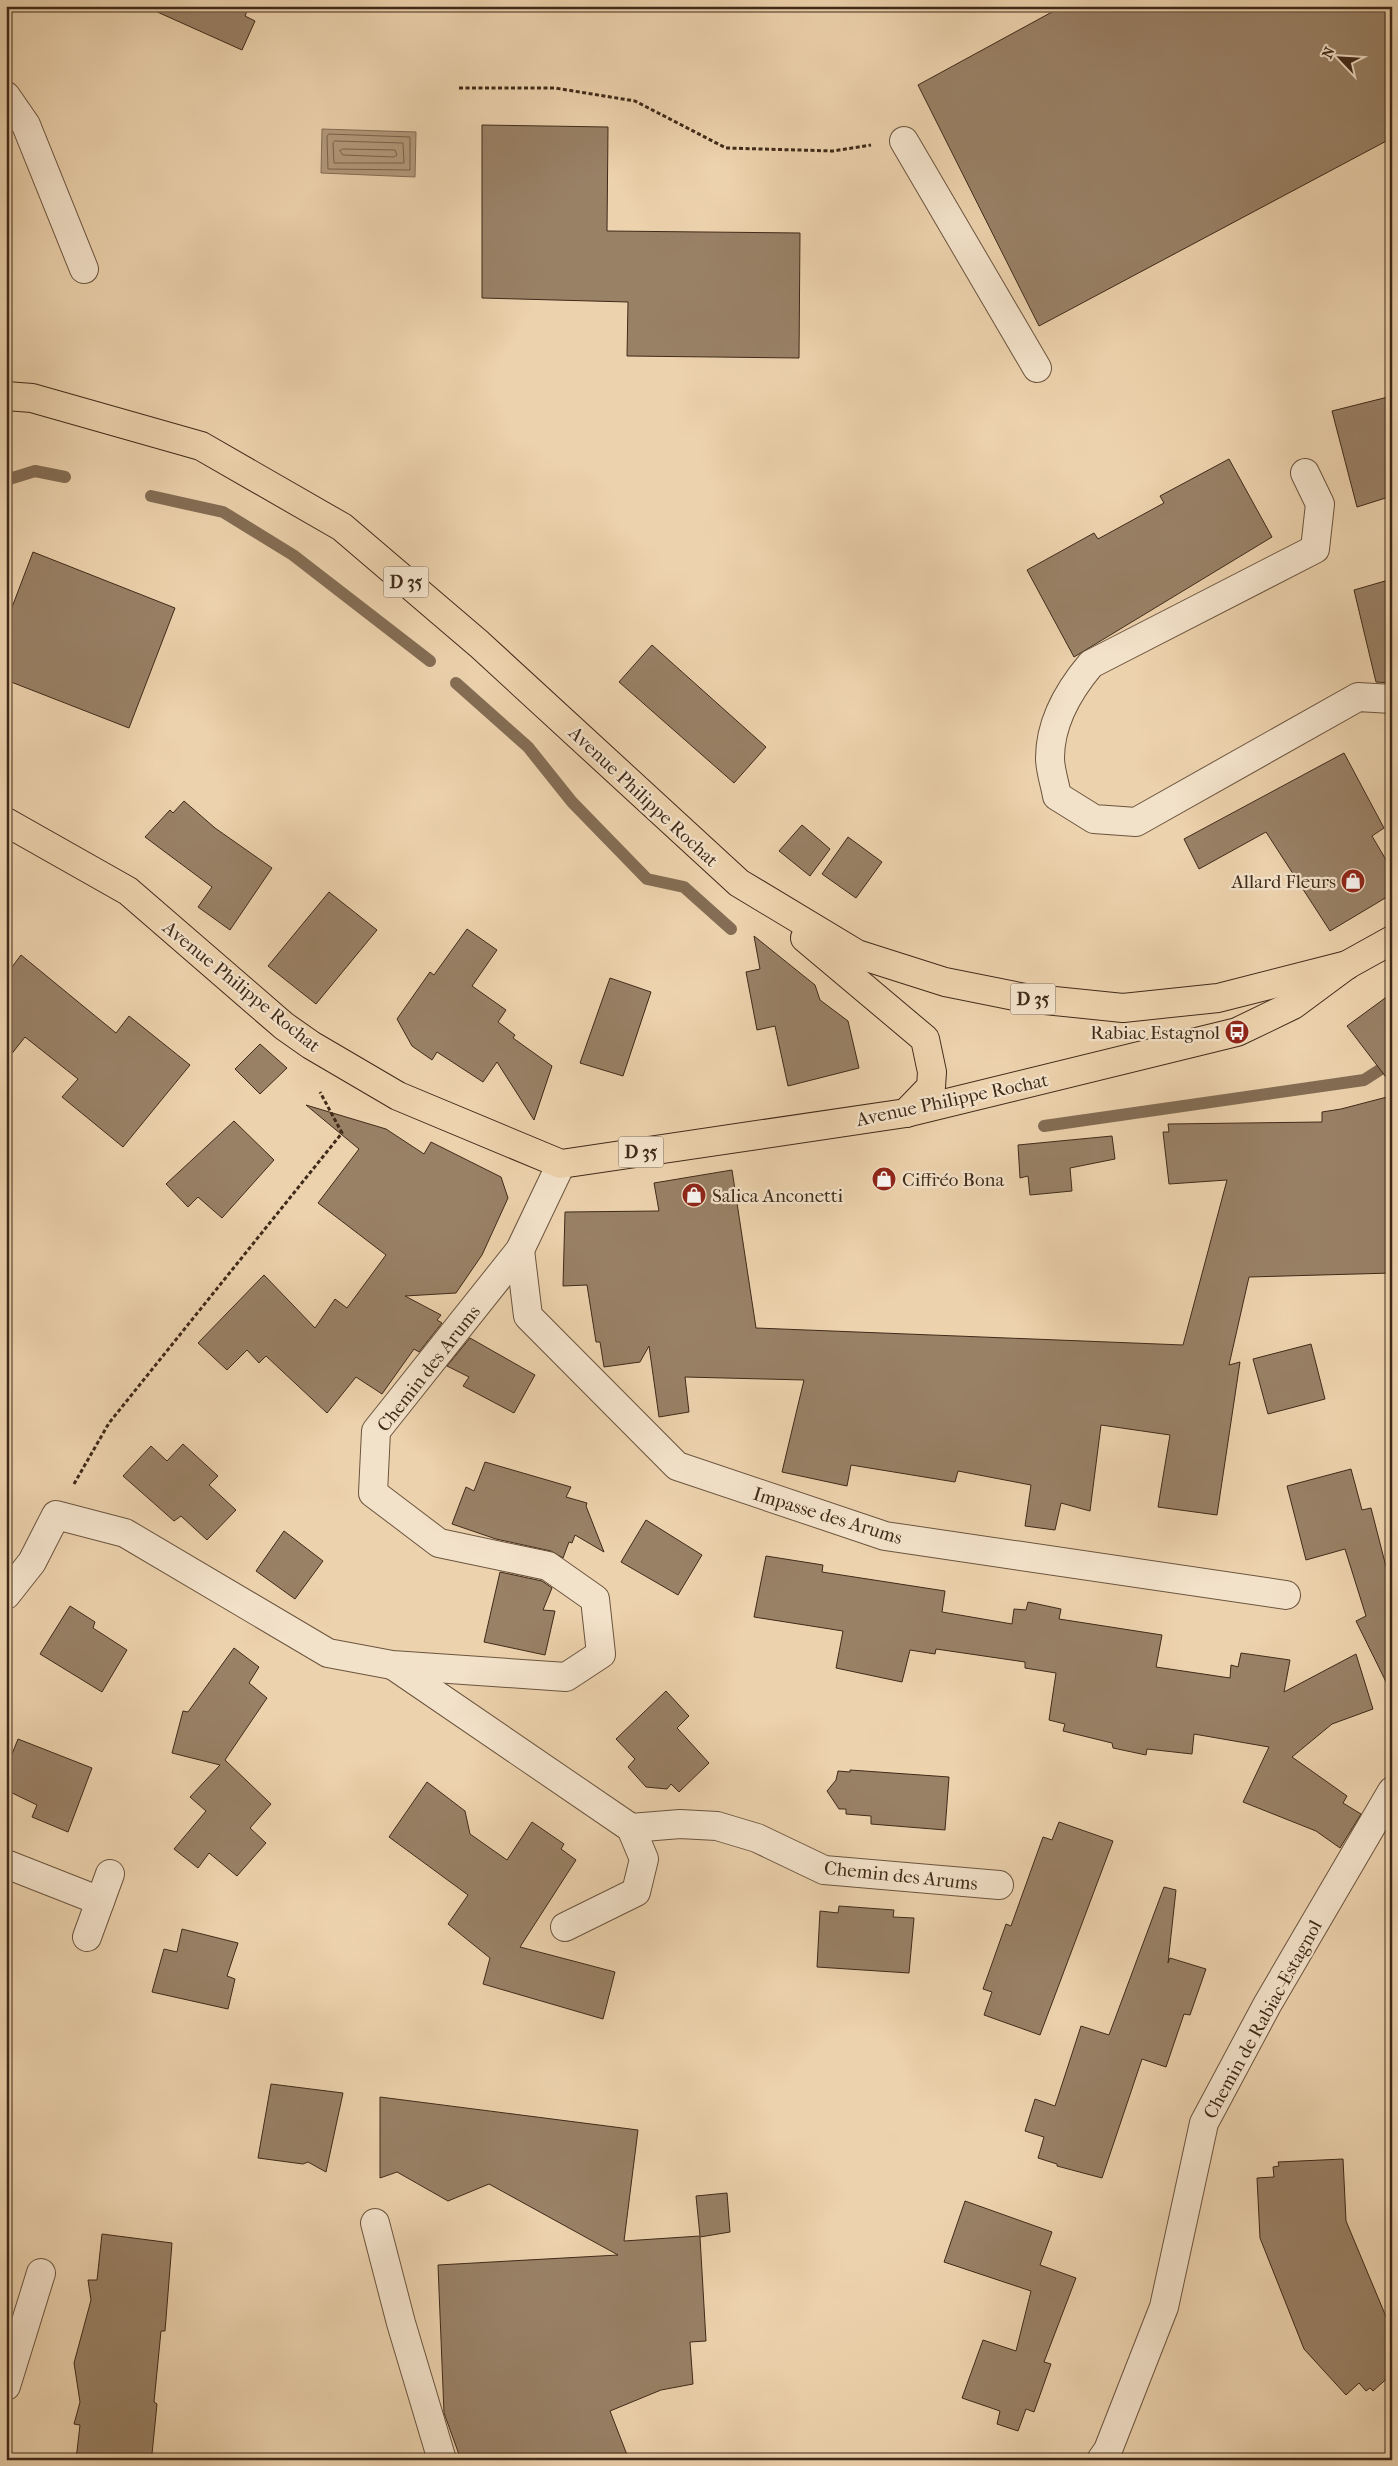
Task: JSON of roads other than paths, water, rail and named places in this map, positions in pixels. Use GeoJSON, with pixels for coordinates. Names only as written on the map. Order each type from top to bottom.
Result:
{"type":"FeatureCollection","features":[{"type":"Feature","properties":{"kind":"main road","name":"Avenue Philippe Rochat"},"geometry":{"type":"LineString","coordinates":[[6,396],[32,398],[201,446],[342,527],[479,644],[738,883],[857,954],[945,982],[1024,998],[1123,1008],[1218,998],[1347,965]]}},
{"type":"Feature","properties":{"kind":"main road","name":"Avenue Philippe Rochat"},"geometry":{"type":"LineString","coordinates":[[6,822],[128,892],[284,1026],[310,1046],[398,1096],[561,1164],[906,1113],[1237,1032],[1293,1005],[1347,965],[1392,940]]}},
{"type":"Feature","properties":{"kind":"main road"},"geometry":{"type":"LineString","coordinates":[[738,883],[925,1039],[932,1072],[931,1087],[906,1113]]}},
{"type":"Feature","properties":{"kind":"street"},"geometry":{"type":"LineString","coordinates":[[6,96],[26,125],[84,269]]}},
{"type":"Feature","properties":{"kind":"street"},"geometry":{"type":"LineString","coordinates":[[904,140],[1037,368]]}},
{"type":"Feature","properties":{"kind":"street"},"geometry":{"type":"LineString","coordinates":[[1305,473],[1320,504],[1315,549],[1091,664],[1072,686],[1057,719],[1050,758],[1057,796],[1094,819],[1136,822],[1358,697],[1392,689]]}},
{"type":"Feature","properties":{"kind":"street"},"geometry":{"type":"LineString","coordinates":[[1358,697],[1392,699]]}},
{"type":"Feature","properties":{"kind":"street","name":"Chemin des Arums"},"geometry":{"type":"LineString","coordinates":[[6,1596],[32,1562],[56,1515],[126,1534],[328,1653],[392,1666],[566,1677],[601,1654],[595,1599],[548,1566],[439,1543],[373,1493],[376,1430],[520,1250],[561,1164]]}},
{"type":"Feature","properties":{"kind":"street","name":"Impasse des Arums"},"geometry":{"type":"LineString","coordinates":[[520,1250],[528,1316],[677,1466],[885,1536],[1286,1596]]}},
{"type":"Feature","properties":{"kind":"street","name":"Chemin des Arums"},"geometry":{"type":"LineString","coordinates":[[392,1666],[631,1828],[680,1824],[717,1826],[757,1838],[824,1870],[1000,1885]]}},
{"type":"Feature","properties":{"kind":"street","name":"Chemin de Rabiac-Estagnol"},"geometry":{"type":"LineString","coordinates":[[1101,2460],[1108,2450],[1164,2307],[1204,2123],[1267,2005],[1392,1791]]}},
{"type":"Feature","properties":{"kind":"street"},"geometry":{"type":"LineString","coordinates":[[565,1927],[636,1892],[644,1859],[631,1828]]}},
{"type":"Feature","properties":{"kind":"street"},"geometry":{"type":"LineString","coordinates":[[6,1864],[100,1902]]}},
{"type":"Feature","properties":{"kind":"street"},"geometry":{"type":"LineString","coordinates":[[87,1937],[110,1874]]}},
{"type":"Feature","properties":{"kind":"street"},"geometry":{"type":"LineString","coordinates":[[375,2223],[401,2324],[442,2460]]}},
{"type":"Feature","properties":{"kind":"street"},"geometry":{"type":"LineString","coordinates":[[6,2386],[41,2273]]}},
{"type":"Feature","properties":{"kind":"water"},"geometry":{"type":"Polygon","coordinates":[[[322,129],[416,132],[415,177],[321,173],[322,129]]]}},
{"type":"Feature","properties":{"kind":"waterway"},"geometry":{"type":"LineString","coordinates":[[6,480],[35,471],[65,477]]}},
{"type":"Feature","properties":{"kind":"waterway"},"geometry":{"type":"LineString","coordinates":[[151,496],[223,512],[293,555],[430,661]]}},
{"type":"Feature","properties":{"kind":"waterway"},"geometry":{"type":"LineString","coordinates":[[456,683],[528,747],[572,802],[647,879],[684,887],[731,929]]}},
{"type":"Feature","properties":{"kind":"waterway"},"geometry":{"type":"LineString","coordinates":[[1044,1126],[1364,1080],[1392,1062]]}},
{"type":"Feature","properties":{"kind":"place","name":"Allard Fleurs"},"geometry":{"type":"Point","coordinates":[1353,881]}},
{"type":"Feature","properties":{"kind":"place","name":"Rabiac Estagnol"},"geometry":{"type":"Point","coordinates":[1237,1032]}},
{"type":"Feature","properties":{"kind":"place","name":"Ciffréo Bona"},"geometry":{"type":"Point","coordinates":[884,1179]}},
{"type":"Feature","properties":{"kind":"place","name":"Salica Anconetti"},"geometry":{"type":"Point","coordinates":[694,1195]}}]}
